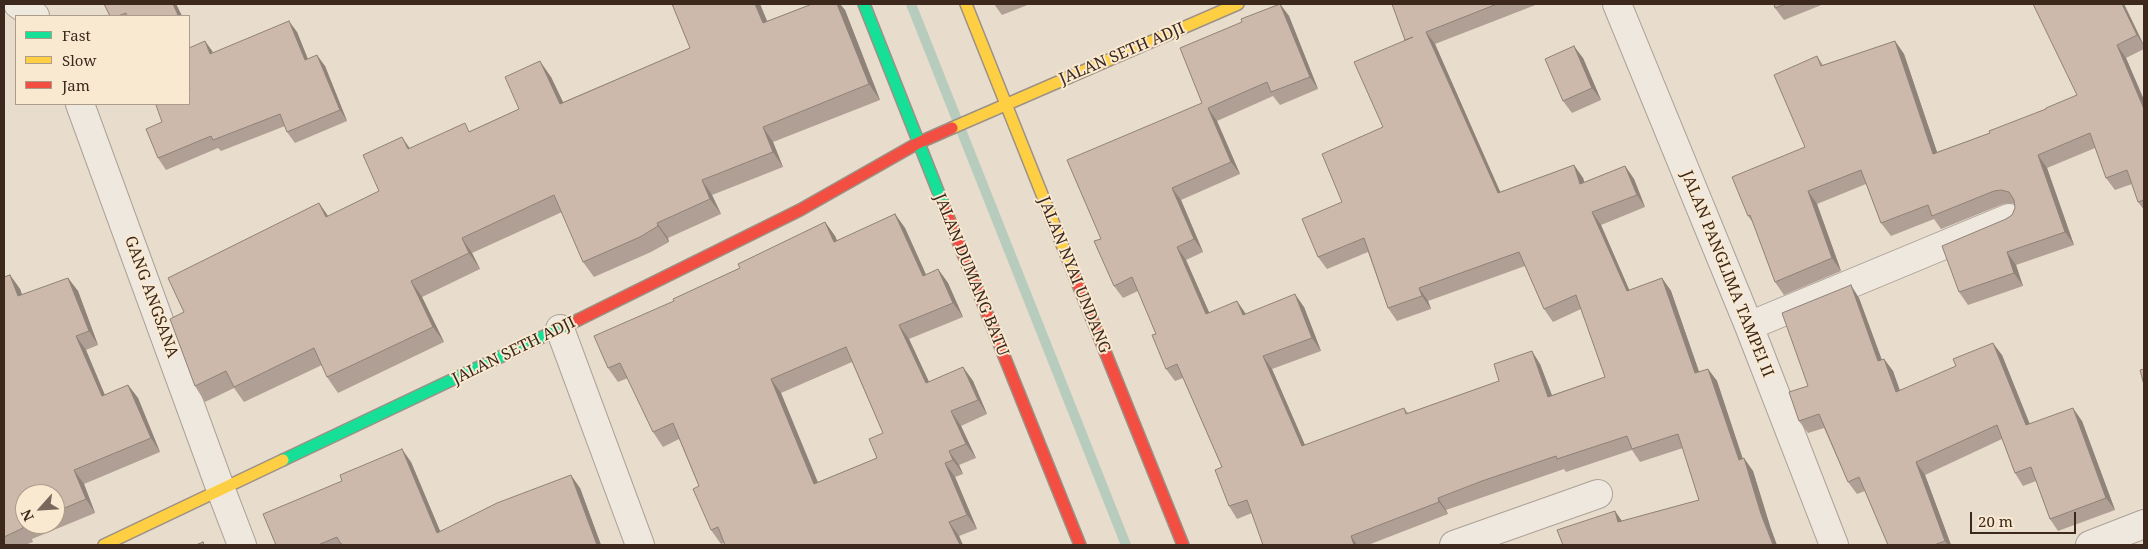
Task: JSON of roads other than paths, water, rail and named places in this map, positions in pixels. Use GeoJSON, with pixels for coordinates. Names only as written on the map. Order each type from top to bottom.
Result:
{"type":"FeatureCollection","features":[{"type":"Feature","properties":{"kind":"street"},"geometry":{"type":"LineString","coordinates":[[18,4],[34,15]]}},
{"type":"Feature","properties":{"kind":"street","name":"JALAN DUMANG BATU"},"geometry":{"type":"LineString","coordinates":[[864,4],[1080,545]]}},
{"type":"Feature","properties":{"kind":"street","name":"JALAN NYAI UNDANG"},"geometry":{"type":"LineString","coordinates":[[966,4],[1000,106],[1183,545]]}},
{"type":"Feature","properties":{"kind":"street","name":"JALAN SETH ADJI"},"geometry":{"type":"LineString","coordinates":[[104,545],[560,329],[800,210],[918,143],[1238,4]]}},
{"type":"Feature","properties":{"kind":"street","name":"JALAN PANGLIMA TAMPEI II"},"geometry":{"type":"LineString","coordinates":[[1617,4],[1749,326],[1834,545]]}},
{"type":"Feature","properties":{"kind":"street","name":"GANG ANGSANA"},"geometry":{"type":"LineString","coordinates":[[80,105],[242,545]]}},
{"type":"Feature","properties":{"kind":"street"},"geometry":{"type":"LineString","coordinates":[[1749,326],[2009,218]]}},
{"type":"Feature","properties":{"kind":"street"},"geometry":{"type":"LineString","coordinates":[[560,329],[640,545]]}},
{"type":"Feature","properties":{"kind":"street"},"geometry":{"type":"LineString","coordinates":[[1454,545],[1598,494]]}},
{"type":"Feature","properties":{"kind":"street"},"geometry":{"type":"LineString","coordinates":[[2090,545],[2144,524]]}},
{"type":"Feature","properties":{"kind":"waterway"},"geometry":{"type":"LineString","coordinates":[[911,4],[1126,545]]}}]}
